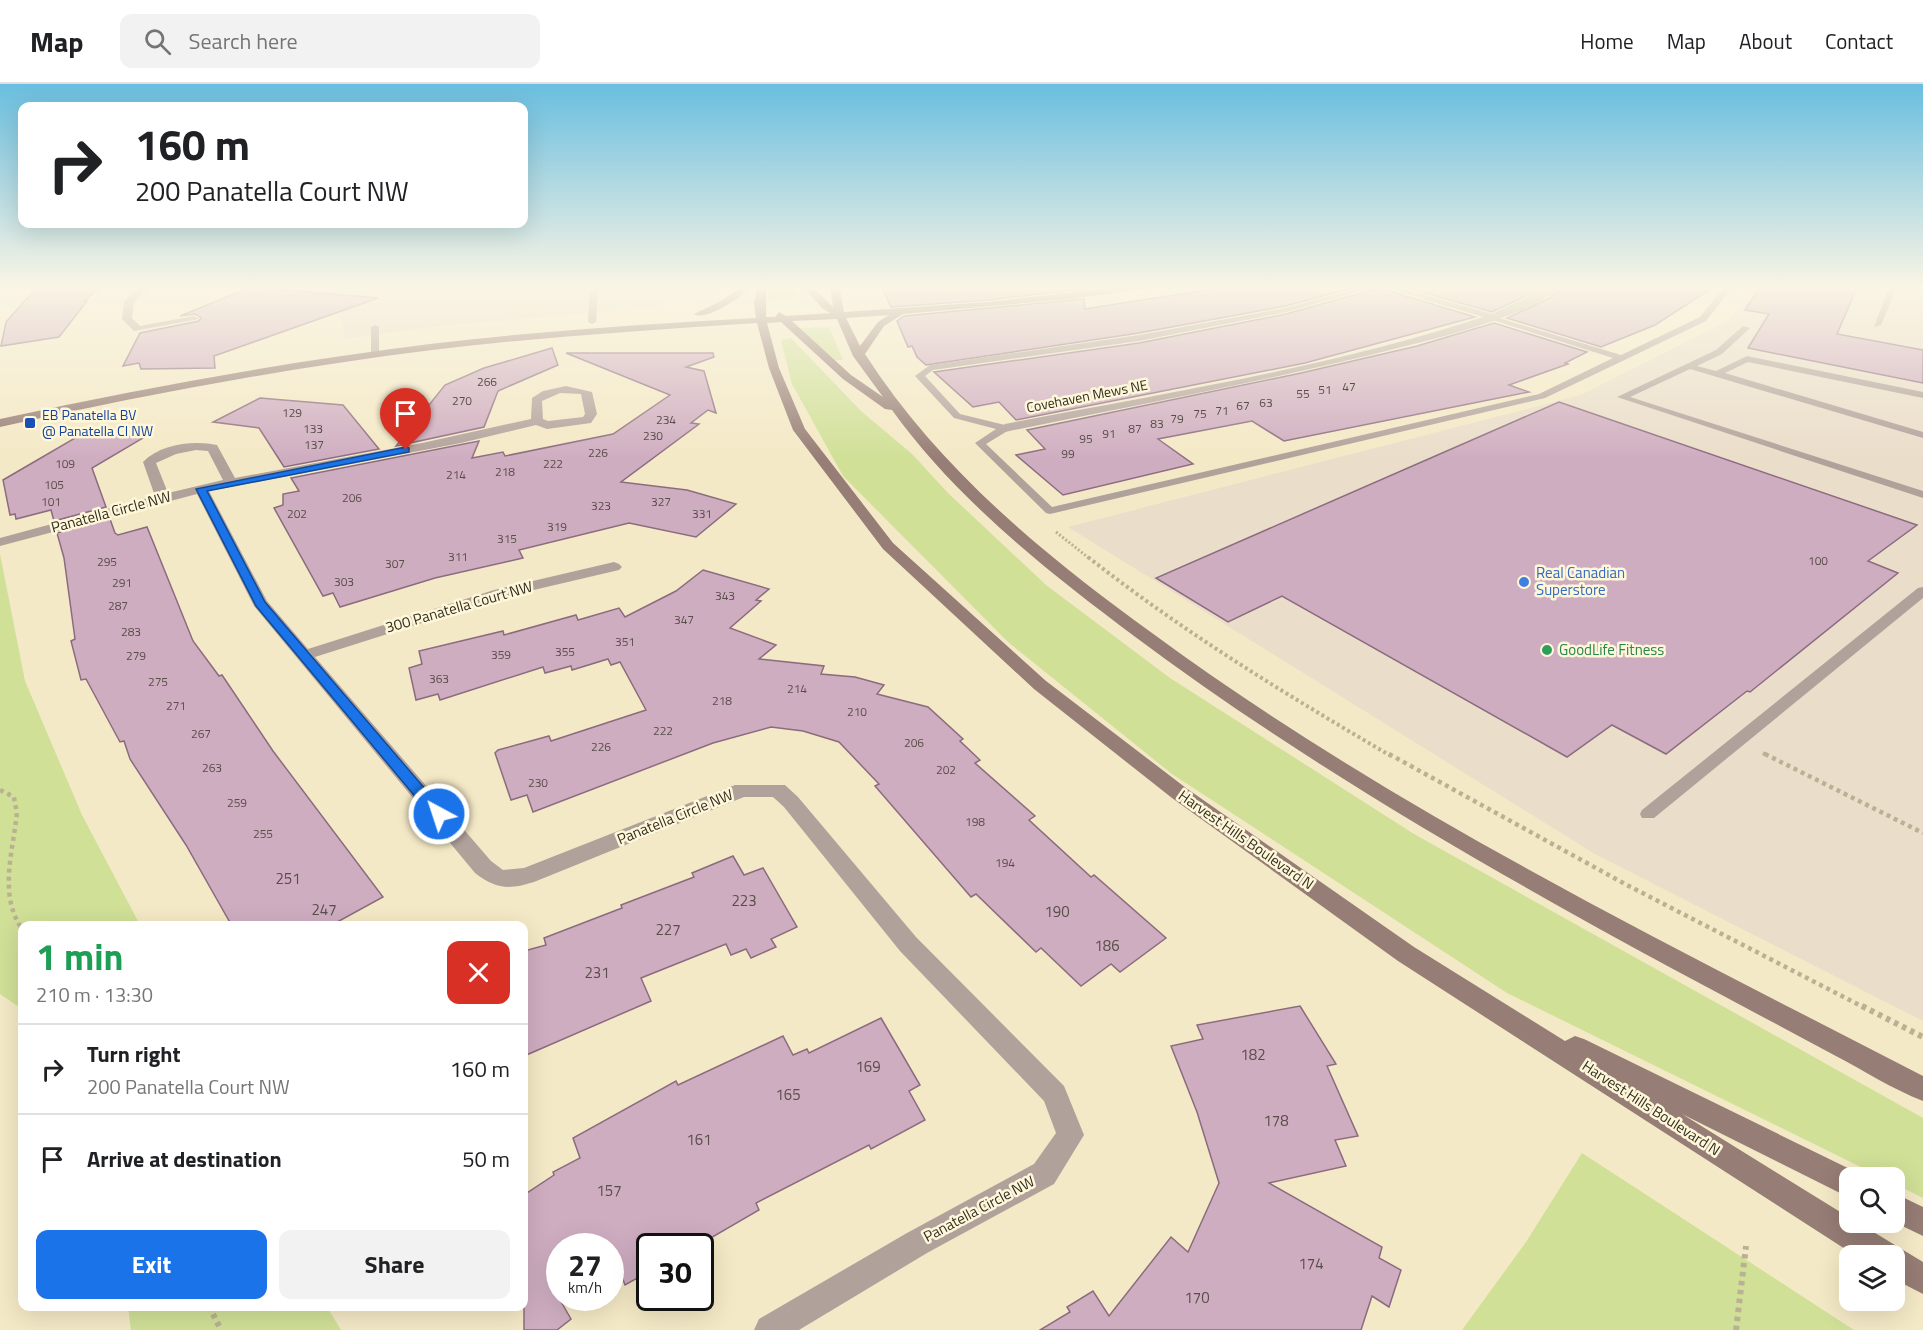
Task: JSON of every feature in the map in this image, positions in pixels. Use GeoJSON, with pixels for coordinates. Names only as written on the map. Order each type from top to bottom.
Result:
{"type":"FeatureCollection","features":[{"type":"Feature","properties":{"kind":"main road"},"geometry":{"type":"LineString","coordinates":[[155,378],[422,343]]}},
{"type":"Feature","properties":{"kind":"main road"},"geometry":{"type":"LineString","coordinates":[[0,423],[150,391],[375,349],[448,343]]}},
{"type":"Feature","properties":{"kind":"main road","name":"Harvest Hills Boulevard N"},"geometry":{"type":"LineString","coordinates":[[768,343],[774,368],[799,430],[841,488],[896,554],[1040,685],[1179,793],[1406,954],[1867,1245]]}},
{"type":"Feature","properties":{"kind":"main road"},"geometry":{"type":"LineString","coordinates":[[810,343],[847,377],[898,414]]}},
{"type":"Feature","properties":{"kind":"main road"},"geometry":{"type":"LineString","coordinates":[[853,343],[858,356],[898,414],[988,510],[1142,636],[1239,703],[1346,771],[1569,900],[1923,1089]]}},
{"type":"Feature","properties":{"kind":"main road"},"geometry":{"type":"LineString","coordinates":[[858,356],[867,343]]}},
{"type":"Feature","properties":{"kind":"main road"},"geometry":{"type":"LineString","coordinates":[[22,406],[133,382]]}},
{"type":"Feature","properties":{"kind":"main road"},"geometry":{"type":"LineString","coordinates":[[1483,1001],[1839,1179]]}},
{"type":"Feature","properties":{"kind":"main road"},"geometry":{"type":"LineString","coordinates":[[1905,1213],[1923,1222]]}},
{"type":"Feature","properties":{"kind":"main road"},"geometry":{"type":"LineString","coordinates":[[1905,1268],[1923,1279]]}},
{"type":"Feature","properties":{"kind":"street","name":"Covehaven Mews NE"},"geometry":{"type":"LineString","coordinates":[[1005,428],[1288,371],[1404,343]]}},
{"type":"Feature","properties":{"kind":"street"},"geometry":{"type":"LineString","coordinates":[[201,489],[449,442],[537,421],[547,425],[587,420],[591,414],[586,392],[561,389],[540,396],[536,400],[537,421]]}},
{"type":"Feature","properties":{"kind":"street"},"geometry":{"type":"LineString","coordinates":[[163,498],[149,462],[162,454],[180,448],[202,445],[213,448],[231,482]]}},
{"type":"Feature","properties":{"kind":"street","name":"Panatella Circle NW"},"geometry":{"type":"LineString","coordinates":[[0,542],[201,489],[260,603],[483,867],[499,879],[526,876],[742,790],[778,790],[792,802],[908,944],[1055,1094],[1070,1135],[1044,1174],[917,1243],[770,1330]]}},
{"type":"Feature","properties":{"kind":"street","name":"300 Panatella Court NW"},"geometry":{"type":"LineString","coordinates":[[305,656],[399,623],[500,593],[614,567]]}},
{"type":"Feature","properties":{"kind":"lane"},"geometry":{"type":"LineString","coordinates":[[375,343],[375,349]]}},
{"type":"Feature","properties":{"kind":"lane"},"geometry":{"type":"LineString","coordinates":[[1005,428],[957,416],[920,376],[930,368],[1103,343]]}},
{"type":"Feature","properties":{"kind":"lane"},"geometry":{"type":"LineString","coordinates":[[1574,343],[1621,358]]}},
{"type":"Feature","properties":{"kind":"lane"},"geometry":{"type":"LineString","coordinates":[[1005,428],[980,443],[1050,511],[1542,396],[1652,343]]}},
{"type":"Feature","properties":{"kind":"lane"},"geometry":{"type":"LineString","coordinates":[[1729,343],[1719,352],[1622,398],[1923,495]]}},
{"type":"Feature","properties":{"kind":"lane"},"geometry":{"type":"LineString","coordinates":[[1719,352],[1923,395]]}},
{"type":"Feature","properties":{"kind":"lane"},"geometry":{"type":"LineString","coordinates":[[1717,374],[1747,359]]}},
{"type":"Feature","properties":{"kind":"lane"},"geometry":{"type":"LineString","coordinates":[[1689,366],[1923,435]]}},
{"type":"Feature","properties":{"kind":"lane"},"geometry":{"type":"LineString","coordinates":[[1648,814],[1923,591]]}},
{"type":"Feature","properties":{"kind":"path"},"geometry":{"type":"LineString","coordinates":[[1055,531],[1142,598],[1258,675],[1457,794],[1923,1037]]}},
{"type":"Feature","properties":{"kind":"path"},"geometry":{"type":"LineString","coordinates":[[1763,753],[1923,833]]}},
{"type":"Feature","properties":{"kind":"path"},"geometry":{"type":"LineString","coordinates":[[0,790],[14,797],[17,818],[5,869],[10,916],[18,925]]}},
{"type":"Feature","properties":{"kind":"path"},"geometry":{"type":"LineString","coordinates":[[1736,1330],[1746,1246]]}},
{"type":"Feature","properties":{"kind":"path"},"geometry":{"type":"LineString","coordinates":[[211,1311],[220,1330]]}},
{"type":"Feature","properties":{"kind":"shaded area"},"geometry":{"type":"Polygon","coordinates":[[[1683,343],[1923,343],[1923,1021],[1595,854],[1068,527],[1581,395],[1683,343]]]}},
{"type":"Feature","properties":{"kind":"green space"},"geometry":{"type":"Polygon","coordinates":[[[782,343],[796,343],[861,411],[912,454],[948,493],[1046,585],[1170,678],[1414,834],[1923,1118],[1923,1198],[1905,1189],[1905,1167],[1861,1167],[1507,993],[1172,774],[1008,642],[843,476],[792,384],[782,343]]]}},
{"type":"Feature","properties":{"kind":"green space"},"geometry":{"type":"Polygon","coordinates":[[[816,343],[836,343],[843,360],[834,360],[816,343]]]}},
{"type":"Feature","properties":{"kind":"green space"},"geometry":{"type":"Polygon","coordinates":[[[0,554],[25,681],[82,815],[138,921],[18,921],[18,1006],[0,994],[0,554]]]}},
{"type":"Feature","properties":{"kind":"green space"},"geometry":{"type":"Polygon","coordinates":[[[1582,1153],[1854,1330],[1462,1330],[1526,1242],[1582,1153]]]}},
{"type":"Feature","properties":{"kind":"green space"},"geometry":{"type":"Polygon","coordinates":[[[129,1311],[329,1311],[341,1330],[131,1330],[129,1311]]]}},
{"type":"Feature","properties":{"kind":"building"},"geometry":{"type":"Polygon","coordinates":[[[2,343],[19,343],[1,346],[2,343]]]}},
{"type":"Feature","properties":{"kind":"building"},"geometry":{"type":"Polygon","coordinates":[[[135,343],[250,343],[214,356],[215,368],[141,369],[139,363],[123,366],[135,343]]]}},
{"type":"Feature","properties":{"kind":"building"},"geometry":{"type":"Polygon","coordinates":[[[906,343],[1071,343],[926,365],[917,357],[912,346],[908,347],[906,343]]]}},
{"type":"Feature","properties":{"kind":"building"},"geometry":{"type":"Polygon","coordinates":[[[1138,343],[1378,343],[1305,363],[1016,420],[999,402],[973,407],[934,372],[1138,343]]]}},
{"type":"Feature","properties":{"kind":"building"},"geometry":{"type":"Polygon","coordinates":[[[1427,343],[1559,343],[1587,352],[1565,363],[1568,364],[1509,385],[1529,392],[1284,441],[1252,421],[1158,439],[1193,464],[1063,495],[1016,455],[1045,449],[1027,430],[1301,373],[1427,343]]]}},
{"type":"Feature","properties":{"kind":"building"},"geometry":{"type":"Polygon","coordinates":[[[1589,343],[1610,343],[1601,347],[1589,343]]]}},
{"type":"Feature","properties":{"kind":"building"},"geometry":{"type":"Polygon","coordinates":[[[1751,343],[1886,343],[1923,350],[1923,383],[1748,348],[1751,343]]]}},
{"type":"Feature","properties":{"kind":"building"},"geometry":{"type":"Polygon","coordinates":[[[552,348],[558,365],[498,391],[484,427],[396,446],[445,385],[484,368],[552,348]]]}},
{"type":"Feature","properties":{"kind":"building"},"geometry":{"type":"Polygon","coordinates":[[[566,353],[713,353],[714,357],[686,367],[704,371],[716,413],[708,410],[691,423],[699,424],[621,482],[687,490],[736,504],[696,537],[629,523],[519,550],[523,558],[435,578],[340,607],[333,593],[323,596],[274,508],[283,505],[283,494],[299,491],[291,478],[479,441],[472,458],[503,452],[505,456],[613,434],[670,395],[566,353]]]}},
{"type":"Feature","properties":{"kind":"building"},"geometry":{"type":"Polygon","coordinates":[[[260,398],[343,405],[379,449],[284,467],[259,428],[213,422],[260,398]]]}},
{"type":"Feature","properties":{"kind":"building","name":"Real Canadian Superstore"},"geometry":{"type":"Polygon","coordinates":[[[1559,402],[1917,525],[1868,561],[1898,573],[1750,692],[1747,691],[1666,754],[1612,725],[1567,757],[1282,596],[1228,622],[1156,578],[1559,402]]]}},
{"type":"Feature","properties":{"kind":"building"},"geometry":{"type":"Polygon","coordinates":[[[87,431],[143,438],[92,468],[106,507],[54,521],[51,510],[16,519],[15,514],[10,515],[3,480],[87,431]]]}},
{"type":"Feature","properties":{"kind":"building"},"geometry":{"type":"Polygon","coordinates":[[[110,519],[118,535],[147,527],[193,641],[219,676],[222,675],[273,751],[383,897],[339,921],[229,921],[186,845],[130,759],[124,741],[120,742],[86,679],[81,680],[71,641],[75,639],[64,558],[57,533],[110,519]]]}},
{"type":"Feature","properties":{"kind":"building"},"geometry":{"type":"Polygon","coordinates":[[[703,570],[769,589],[756,600],[761,601],[730,628],[776,645],[759,659],[824,666],[821,674],[855,677],[884,685],[877,694],[928,707],[963,739],[960,741],[980,760],[975,763],[1035,816],[1029,820],[1091,877],[1094,875],[1166,938],[1120,972],[1111,964],[1081,986],[1041,948],[1036,952],[976,894],[971,897],[875,786],[879,784],[839,742],[803,731],[771,727],[713,743],[533,812],[527,795],[511,800],[495,753],[498,750],[549,736],[551,741],[646,710],[620,662],[611,665],[608,659],[572,670],[571,666],[545,673],[543,667],[440,700],[438,694],[416,700],[409,668],[422,664],[419,651],[503,631],[504,635],[576,615],[578,620],[619,608],[625,617],[676,591],[703,570]]]}},
{"type":"Feature","properties":{"kind":"building"},"geometry":{"type":"Polygon","coordinates":[[[733,856],[744,875],[763,868],[797,927],[771,939],[776,947],[751,958],[746,949],[731,955],[726,944],[641,978],[651,1001],[528,1054],[528,950],[546,945],[544,938],[694,877],[692,873],[733,856]]]}},
{"type":"Feature","properties":{"kind":"building"},"geometry":{"type":"Polygon","coordinates":[[[1300,1006],[1336,1064],[1327,1066],[1358,1136],[1335,1140],[1346,1166],[1269,1183],[1382,1247],[1379,1258],[1401,1270],[1389,1307],[1372,1296],[1361,1330],[1040,1330],[1070,1312],[1067,1307],[1093,1291],[1109,1316],[1171,1237],[1188,1252],[1219,1183],[1197,1112],[1171,1046],[1203,1039],[1197,1025],[1300,1006]]]}},
{"type":"Feature","properties":{"kind":"building"},"geometry":{"type":"Polygon","coordinates":[[[881,1018],[920,1085],[909,1091],[925,1120],[871,1149],[869,1145],[756,1203],[759,1210],[714,1236],[714,1233],[636,1233],[636,1279],[625,1285],[624,1233],[546,1233],[546,1311],[566,1311],[571,1319],[557,1330],[524,1330],[524,1311],[528,1311],[528,1192],[554,1175],[553,1172],[580,1158],[573,1138],[676,1081],[678,1085],[783,1036],[793,1055],[807,1049],[809,1053],[881,1018]]]}},
{"type":"Feature","properties":{"kind":"place","name":"EB Panatella BV @ Panatella CI NW"},"geometry":{"type":"Point","coordinates":[30,423]}},
{"type":"Feature","properties":{"kind":"place","name":"Real Canadian Superstore"},"geometry":{"type":"Point","coordinates":[1524,582]}},
{"type":"Feature","properties":{"kind":"place","name":"GoodLife Fitness"},"geometry":{"type":"Point","coordinates":[1547,650]}},
{"type":"Feature","properties":{"kind":"route"},"geometry":{"type":"LineString","coordinates":[[406,450],[201,489],[232,554],[260,603],[439,814]]}}]}
